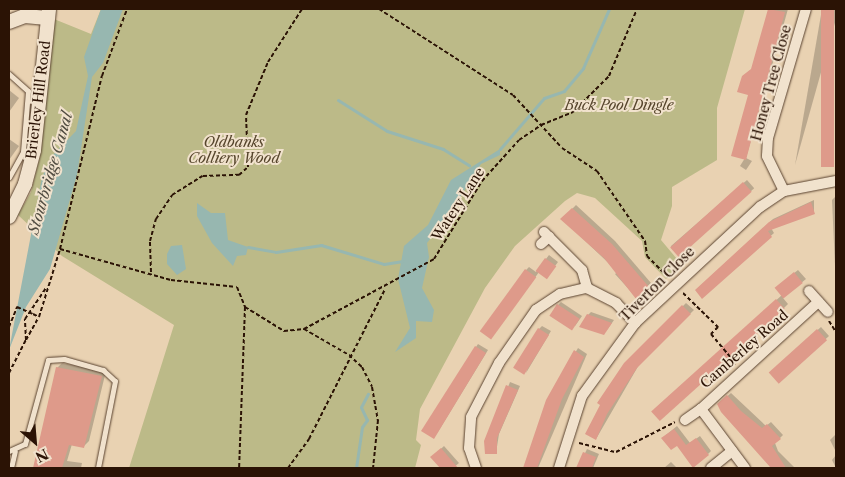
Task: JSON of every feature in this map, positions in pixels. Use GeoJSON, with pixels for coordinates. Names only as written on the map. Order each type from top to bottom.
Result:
{"type":"FeatureCollection","features":[{"type":"Feature","properties":{"kind":"main road"},"geometry":{"type":"LineString","coordinates":[[9,22],[25,16],[48,13]]}},
{"type":"Feature","properties":{"kind":"main road","name":"Brierley Hill Road"},"geometry":{"type":"LineString","coordinates":[[9,217],[25,184],[34,150],[48,13]]}},
{"type":"Feature","properties":{"kind":"street","name":"Honey Tree Close"},"geometry":{"type":"LineString","coordinates":[[784,190],[767,156],[768,138],[806,9]]}},
{"type":"Feature","properties":{"kind":"street"},"geometry":{"type":"LineString","coordinates":[[784,190],[836,181]]}},
{"type":"Feature","properties":{"kind":"street","name":"Tiverton Close"},"geometry":{"type":"LineString","coordinates":[[559,468],[567,440],[592,377],[635,323],[674,284],[784,190]]}},
{"type":"Feature","properties":{"kind":"street"},"geometry":{"type":"LineString","coordinates":[[545,237],[582,270],[586,288]]}},
{"type":"Feature","properties":{"kind":"street"},"geometry":{"type":"LineString","coordinates":[[476,468],[469,448],[472,417],[524,323],[547,300],[586,288],[616,303],[635,323]]}},
{"type":"Feature","properties":{"kind":"street"},"geometry":{"type":"LineString","coordinates":[[809,291],[828,312]]}},
{"type":"Feature","properties":{"kind":"street","name":"Camberley Road"},"geometry":{"type":"LineString","coordinates":[[745,468],[701,409],[741,370],[818,302]]}},
{"type":"Feature","properties":{"kind":"street"},"geometry":{"type":"LineString","coordinates":[[685,420],[701,409]]}},
{"type":"Feature","properties":{"kind":"street"},"geometry":{"type":"LineString","coordinates":[[711,468],[732,451]]}},
{"type":"Feature","properties":{"kind":"lane"},"geometry":{"type":"LineString","coordinates":[[9,74],[28,92],[23,152],[9,177]]}},
{"type":"Feature","properties":{"kind":"lane"},"geometry":{"type":"LineString","coordinates":[[11,468],[12,451],[25,444],[34,420],[48,360],[64,358],[103,370],[115,381],[98,468]]}},
{"type":"Feature","properties":{"kind":"path"},"geometry":{"type":"LineString","coordinates":[[9,373],[39,317],[47,286],[60,249],[102,76],[127,9]]}},
{"type":"Feature","properties":{"kind":"path"},"geometry":{"type":"LineString","coordinates":[[151,273],[150,241],[156,219],[172,195],[203,176],[239,175],[248,167],[246,115],[254,90],[302,9]]}},
{"type":"Feature","properties":{"kind":"path"},"geometry":{"type":"LineString","coordinates":[[379,9],[513,95],[562,148],[597,171],[645,241],[647,256],[674,284]]}},
{"type":"Feature","properties":{"kind":"path","name":"Watery Lane"},"geometry":{"type":"LineString","coordinates":[[304,329],[386,287],[434,259],[482,181],[519,140],[541,125],[573,112],[609,76],[637,9]]}},
{"type":"Feature","properties":{"kind":"path"},"geometry":{"type":"LineString","coordinates":[[60,249],[171,280],[237,287],[245,307],[239,468]]}},
{"type":"Feature","properties":{"kind":"path"},"geometry":{"type":"LineString","coordinates":[[26,340],[25,319],[47,286]]}},
{"type":"Feature","properties":{"kind":"path"},"geometry":{"type":"LineString","coordinates":[[288,468],[308,439],[348,355],[386,287]]}},
{"type":"Feature","properties":{"kind":"path"},"geometry":{"type":"LineString","coordinates":[[687,297],[718,327],[711,334],[741,370]]}},
{"type":"Feature","properties":{"kind":"path"},"geometry":{"type":"LineString","coordinates":[[9,327],[17,307],[39,317]]}},
{"type":"Feature","properties":{"kind":"path"},"geometry":{"type":"LineString","coordinates":[[245,307],[284,331],[304,329],[348,355],[362,367],[372,387],[378,420],[373,468]]}},
{"type":"Feature","properties":{"kind":"path"},"geometry":{"type":"LineString","coordinates":[[567,440],[616,452],[662,432],[680,417],[685,420]]}},
{"type":"Feature","properties":{"kind":"green space"},"geometry":{"type":"Polygon","coordinates":[[[101,9],[745,9],[717,108],[717,160],[672,187],[672,206],[661,240],[682,265],[666,279],[645,257],[642,241],[595,198],[577,193],[565,201],[515,246],[485,288],[420,409],[416,440],[421,445],[415,468],[129,468],[174,325],[62,256],[18,215],[31,192],[40,156],[54,19],[91,34],[101,9]]]}},
{"type":"Feature","properties":{"kind":"water","name":"Stourbridge Canal"},"geometry":{"type":"Polygon","coordinates":[[[101,9],[123,9],[103,63],[92,77],[77,175],[50,269],[26,307],[9,350],[42,177],[52,156],[76,131],[88,76],[84,57],[101,9]]]}},
{"type":"Feature","properties":{"kind":"water"},"geometry":{"type":"Polygon","coordinates":[[[500,149],[500,155],[481,164],[457,202],[456,218],[450,214],[427,243],[429,257],[422,288],[434,310],[432,322],[416,321],[416,338],[395,352],[410,328],[398,279],[404,246],[428,225],[451,180],[500,149]]]}},
{"type":"Feature","properties":{"kind":"water"},"geometry":{"type":"Polygon","coordinates":[[[197,203],[211,213],[225,213],[228,240],[248,247],[246,255],[237,256],[233,266],[212,243],[197,216],[197,203]]]}},
{"type":"Feature","properties":{"kind":"water"},"geometry":{"type":"Polygon","coordinates":[[[182,245],[186,269],[177,275],[167,264],[167,254],[171,246],[182,245]]]}},
{"type":"Feature","properties":{"kind":"building"},"geometry":{"type":"Polygon","coordinates":[[[768,9],[785,12],[746,160],[731,156],[748,95],[737,92],[742,76],[751,69],[768,9]]]}},
{"type":"Feature","properties":{"kind":"building"},"geometry":{"type":"Polygon","coordinates":[[[821,9],[834,9],[834,167],[821,167],[821,9]]]}},
{"type":"Feature","properties":{"kind":"building"},"geometry":{"type":"Polygon","coordinates":[[[743,182],[752,192],[679,257],[670,248],[743,182]]]}},
{"type":"Feature","properties":{"kind":"building"},"geometry":{"type":"Polygon","coordinates":[[[811,202],[815,214],[768,231],[772,237],[702,299],[695,290],[769,222],[811,202]]]}},
{"type":"Feature","properties":{"kind":"building"},"geometry":{"type":"Polygon","coordinates":[[[572,208],[612,244],[649,287],[636,299],[604,258],[560,219],[572,208]]]}},
{"type":"Feature","properties":{"kind":"building"},"geometry":{"type":"Polygon","coordinates":[[[545,258],[556,266],[547,279],[536,271],[545,258]]]}},
{"type":"Feature","properties":{"kind":"building"},"geometry":{"type":"Polygon","coordinates":[[[525,269],[536,277],[491,340],[480,331],[525,269]]]}},
{"type":"Feature","properties":{"kind":"building"},"geometry":{"type":"Polygon","coordinates":[[[794,272],[803,283],[783,299],[775,288],[794,272]]]}},
{"type":"Feature","properties":{"kind":"building"},"geometry":{"type":"Polygon","coordinates":[[[776,299],[785,309],[660,421],[651,411],[776,299]]]}},
{"type":"Feature","properties":{"kind":"building"},"geometry":{"type":"Polygon","coordinates":[[[557,304],[580,319],[572,330],[549,316],[557,304]]]}},
{"type":"Feature","properties":{"kind":"building"},"geometry":{"type":"Polygon","coordinates":[[[682,305],[691,314],[637,368],[607,414],[596,440],[585,434],[600,405],[597,403],[624,363],[682,305]]]}},
{"type":"Feature","properties":{"kind":"building"},"geometry":{"type":"Polygon","coordinates":[[[587,314],[612,323],[604,335],[579,327],[587,314]]]}},
{"type":"Feature","properties":{"kind":"building"},"geometry":{"type":"Polygon","coordinates":[[[538,328],[549,335],[524,375],[513,368],[538,328]]]}},
{"type":"Feature","properties":{"kind":"building"},"geometry":{"type":"Polygon","coordinates":[[[817,329],[827,340],[779,384],[769,372],[817,329]]]}},
{"type":"Feature","properties":{"kind":"building"},"geometry":{"type":"Polygon","coordinates":[[[475,346],[486,353],[434,439],[421,431],[475,346]]]}},
{"type":"Feature","properties":{"kind":"building"},"geometry":{"type":"Polygon","coordinates":[[[574,350],[584,357],[562,399],[537,468],[523,468],[546,400],[574,350]]]}},
{"type":"Feature","properties":{"kind":"building"},"geometry":{"type":"Polygon","coordinates":[[[56,367],[102,376],[84,448],[69,445],[62,468],[33,468],[56,367]]]}},
{"type":"Feature","properties":{"kind":"building"},"geometry":{"type":"Polygon","coordinates":[[[506,385],[518,390],[497,438],[497,454],[485,454],[484,441],[506,385]]]}},
{"type":"Feature","properties":{"kind":"building"},"geometry":{"type":"Polygon","coordinates":[[[727,395],[741,411],[762,428],[767,424],[781,439],[772,446],[786,468],[771,468],[721,412],[717,404],[727,395]]]}},
{"type":"Feature","properties":{"kind":"building"},"geometry":{"type":"Polygon","coordinates":[[[674,429],[686,445],[696,438],[709,455],[693,468],[677,446],[671,450],[661,438],[674,429]]]}},
{"type":"Feature","properties":{"kind":"building"},"geometry":{"type":"Polygon","coordinates":[[[441,448],[458,468],[440,468],[430,457],[441,448]]]}},
{"type":"Feature","properties":{"kind":"building"},"geometry":{"type":"Polygon","coordinates":[[[583,452],[596,457],[592,468],[576,468],[583,452]]]}},
{"type":"Feature","properties":{"kind":"waterway"},"geometry":{"type":"LineString","coordinates":[[500,149],[544,98],[564,91],[583,68],[609,9]]}},
{"type":"Feature","properties":{"kind":"waterway"},"geometry":{"type":"LineString","coordinates":[[338,100],[387,131],[443,149],[469,165]]}},
{"type":"Feature","properties":{"kind":"waterway"},"geometry":{"type":"LineString","coordinates":[[248,247],[276,252],[321,245],[384,264],[403,261]]}},
{"type":"Feature","properties":{"kind":"waterway"},"geometry":{"type":"LineString","coordinates":[[356,468],[362,427],[367,420],[361,407],[368,394]]}},
{"type":"Feature","properties":{"kind":"park label","name":"Buck Pool Dingle"},"geometry":{"type":"Point","coordinates":[619,105]}},
{"type":"Feature","properties":{"kind":"park label","name":"Oldbanks Colliery Wood"},"geometry":{"type":"Point","coordinates":[234,150]}}]}
